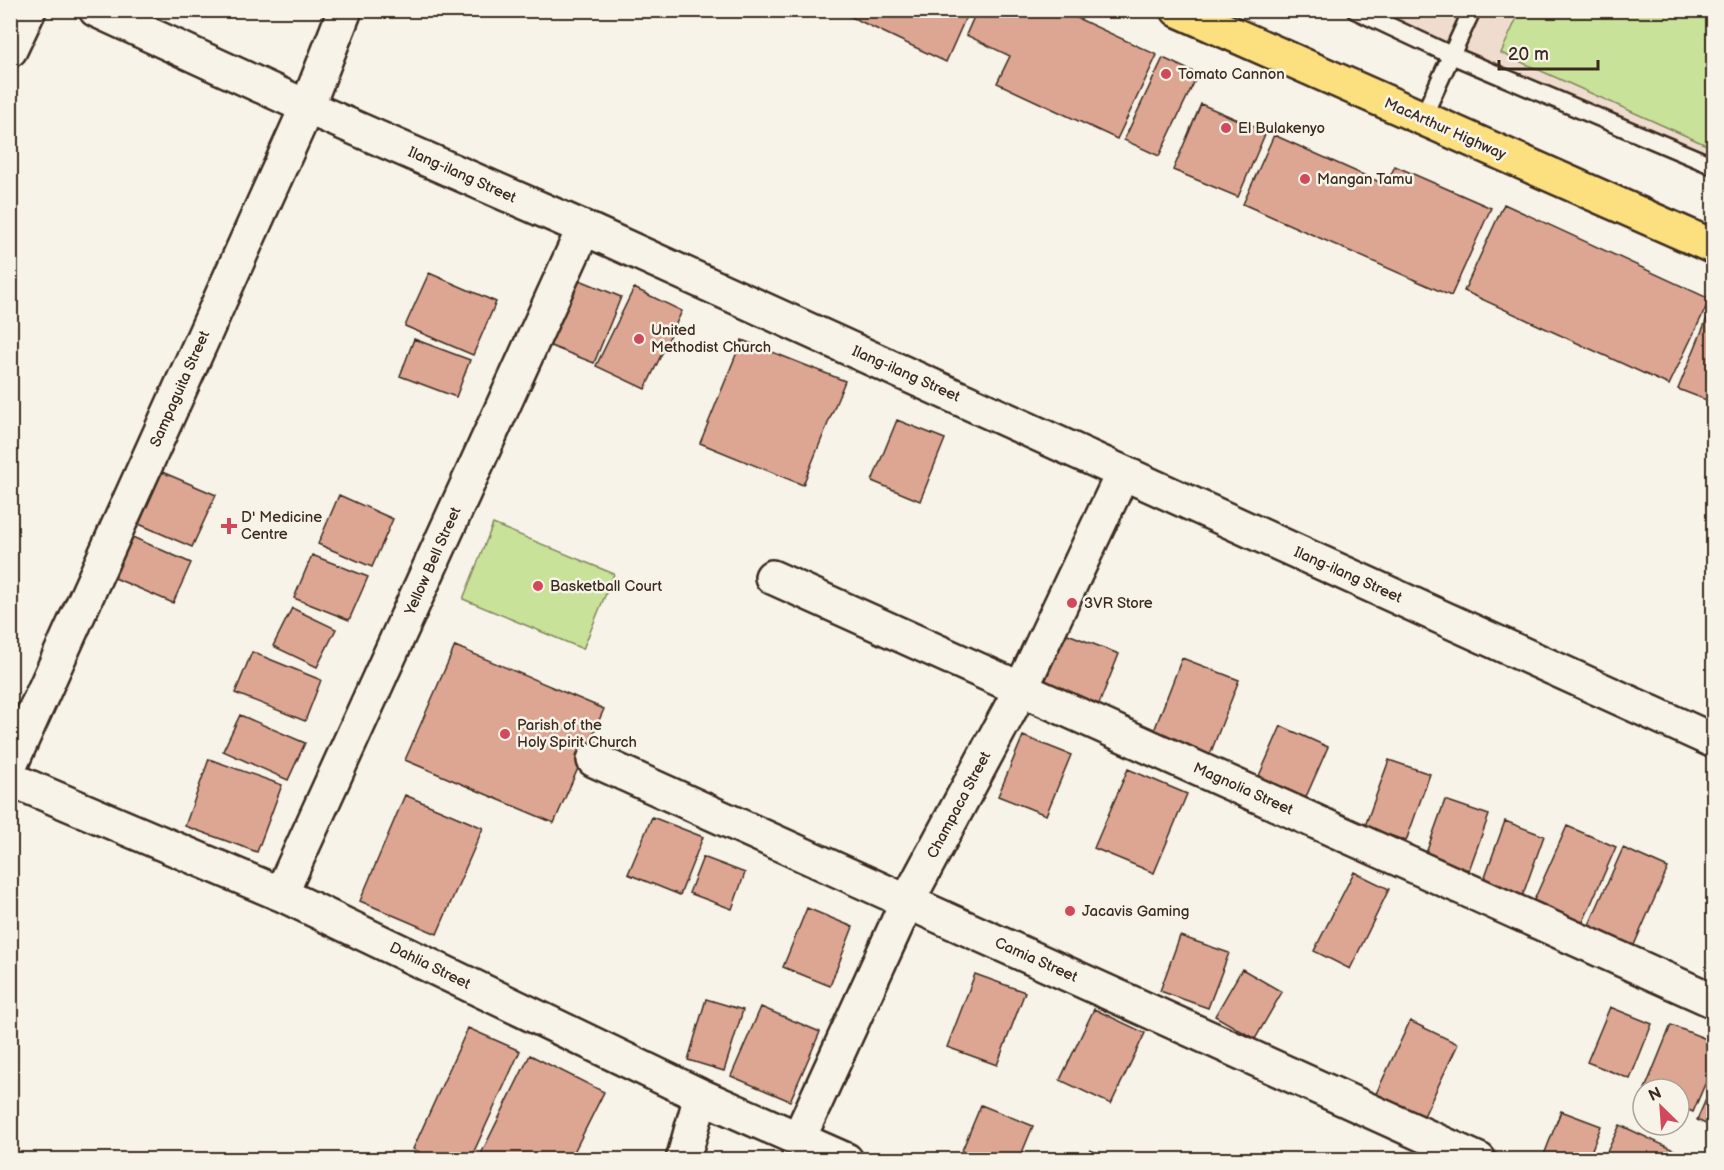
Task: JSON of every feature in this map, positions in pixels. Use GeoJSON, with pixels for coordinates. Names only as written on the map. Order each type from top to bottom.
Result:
{"type":"FeatureCollection","features":[{"type":"Feature","properties":{"kind":"highway","name":"MacArthur Highway"},"geometry":{"type":"LineString","coordinates":[[1178,10],[1713,247]]}},
{"type":"Feature","properties":{"kind":"street"},"geometry":{"type":"LineString","coordinates":[[10,50],[29,10]]}},
{"type":"Feature","properties":{"kind":"street","name":"Ilang-ilang Street"},"geometry":{"type":"LineString","coordinates":[[96,10],[584,228],[1713,741]]}},
{"type":"Feature","properties":{"kind":"street","name":"Sampaguita Street"},"geometry":{"type":"LineString","coordinates":[[10,766],[307,106],[345,10]]}},
{"type":"Feature","properties":{"kind":"street","name":"Yellow Bell Street"},"geometry":{"type":"LineString","coordinates":[[281,894],[584,228]]}},
{"type":"Feature","properties":{"kind":"street","name":"Champaca Street"},"geometry":{"type":"LineString","coordinates":[[800,1138],[907,902],[1021,689],[1123,472]]}},
{"type":"Feature","properties":{"kind":"street","name":"Magnolia Street"},"geometry":{"type":"LineString","coordinates":[[772,577],[1713,1001]]}},
{"type":"Feature","properties":{"kind":"street","name":"Camia Street"},"geometry":{"type":"LineString","coordinates":[[594,760],[1479,1160]]}},
{"type":"Feature","properties":{"kind":"street","name":"Dahlia Street"},"geometry":{"type":"LineString","coordinates":[[10,779],[281,894],[700,1096],[846,1160]]}},
{"type":"Feature","properties":{"kind":"street"},"geometry":{"type":"LineString","coordinates":[[683,1160],[700,1096]]}},
{"type":"Feature","properties":{"kind":"lane"},"geometry":{"type":"LineString","coordinates":[[1355,10],[1451,55],[1713,166]]}},
{"type":"Feature","properties":{"kind":"lane"},"geometry":{"type":"LineString","coordinates":[[1422,119],[1472,10]]}},
{"type":"Feature","properties":{"kind":"shaded area"},"geometry":{"type":"Polygon","coordinates":[[[1356,11],[1713,11],[1713,162],[1356,11]]]}},
{"type":"Feature","properties":{"kind":"green space"},"geometry":{"type":"Polygon","coordinates":[[[1520,11],[1713,11],[1713,148],[1501,53],[1520,11]]]}},
{"type":"Feature","properties":{"kind":"green space","name":"Basketball Court"},"geometry":{"type":"Polygon","coordinates":[[[493,524],[614,574],[583,649],[463,599],[493,524]]]}},
{"type":"Feature","properties":{"kind":"building"},"geometry":{"type":"Polygon","coordinates":[[[844,10],[969,10],[946,62],[843,13],[844,10]]]}},
{"type":"Feature","properties":{"kind":"building"},"geometry":{"type":"Polygon","coordinates":[[[977,10],[1060,10],[1157,55],[1117,139],[997,83],[1010,56],[966,35],[977,10]]]}},
{"type":"Feature","properties":{"kind":"building"},"geometry":{"type":"Polygon","coordinates":[[[1163,58],[1198,74],[1159,156],[1124,140],[1163,58]]]}},
{"type":"Feature","properties":{"kind":"building"},"geometry":{"type":"Polygon","coordinates":[[[1201,104],[1266,132],[1238,197],[1173,170],[1201,104]]]}},
{"type":"Feature","properties":{"kind":"building"},"geometry":{"type":"Polygon","coordinates":[[[1274,135],[1386,185],[1395,166],[1491,208],[1451,296],[1243,204],[1274,135]]]}},
{"type":"Feature","properties":{"kind":"building"},"geometry":{"type":"Polygon","coordinates":[[[1504,204],[1710,299],[1669,385],[1464,291],[1504,204]]]}},
{"type":"Feature","properties":{"kind":"building"},"geometry":{"type":"Polygon","coordinates":[[[429,273],[496,302],[473,355],[405,326],[429,273]]]}},
{"type":"Feature","properties":{"kind":"building"},"geometry":{"type":"Polygon","coordinates":[[[570,276],[621,297],[594,363],[543,343],[570,276]]]}},
{"type":"Feature","properties":{"kind":"building","name":"United Methodist Church"},"geometry":{"type":"Polygon","coordinates":[[[634,288],[682,311],[645,389],[596,366],[634,288]]]}},
{"type":"Feature","properties":{"kind":"building"},"geometry":{"type":"Polygon","coordinates":[[[1708,316],[1714,318],[1714,403],[1678,389],[1708,316]]]}},
{"type":"Feature","properties":{"kind":"building"},"geometry":{"type":"Polygon","coordinates":[[[414,339],[470,360],[456,397],[400,376],[414,339]]]}},
{"type":"Feature","properties":{"kind":"building"},"geometry":{"type":"Polygon","coordinates":[[[742,340],[845,381],[803,485],[700,443],[742,340]]]}},
{"type":"Feature","properties":{"kind":"building"},"geometry":{"type":"Polygon","coordinates":[[[897,420],[945,439],[920,501],[872,481],[897,420]]]}},
{"type":"Feature","properties":{"kind":"building"},"geometry":{"type":"Polygon","coordinates":[[[162,472],[216,495],[192,547],[139,524],[162,472]]]}},
{"type":"Feature","properties":{"kind":"building"},"geometry":{"type":"Polygon","coordinates":[[[339,495],[393,519],[372,567],[318,544],[339,495]]]}},
{"type":"Feature","properties":{"kind":"building"},"geometry":{"type":"Polygon","coordinates":[[[128,535],[191,563],[173,603],[110,576],[128,535]]]}},
{"type":"Feature","properties":{"kind":"building"},"geometry":{"type":"Polygon","coordinates":[[[312,555],[368,577],[349,620],[294,598],[312,555]]]}},
{"type":"Feature","properties":{"kind":"building"},"geometry":{"type":"Polygon","coordinates":[[[292,608],[336,629],[317,667],[273,646],[292,608]]]}},
{"type":"Feature","properties":{"kind":"building"},"geometry":{"type":"Polygon","coordinates":[[[1065,633],[1119,654],[1099,704],[1045,682],[1065,633]]]}},
{"type":"Feature","properties":{"kind":"building","name":"Parish of the Holy Spirit Church"},"geometry":{"type":"Polygon","coordinates":[[[455,646],[604,709],[554,823],[405,760],[455,646]]]}},
{"type":"Feature","properties":{"kind":"building"},"geometry":{"type":"Polygon","coordinates":[[[252,652],[321,680],[305,721],[235,693],[252,652]]]}},
{"type":"Feature","properties":{"kind":"building"},"geometry":{"type":"Polygon","coordinates":[[[1182,658],[1239,680],[1209,757],[1152,736],[1182,658]]]}},
{"type":"Feature","properties":{"kind":"building"},"geometry":{"type":"Polygon","coordinates":[[[240,715],[305,743],[288,780],[223,751],[240,715]]]}},
{"type":"Feature","properties":{"kind":"building"},"geometry":{"type":"Polygon","coordinates":[[[1281,726],[1328,747],[1305,799],[1258,778],[1281,726]]]}},
{"type":"Feature","properties":{"kind":"building"},"geometry":{"type":"Polygon","coordinates":[[[1023,736],[1071,755],[1046,815],[998,796],[1023,736]]]}},
{"type":"Feature","properties":{"kind":"building"},"geometry":{"type":"Polygon","coordinates":[[[209,759],[282,785],[257,852],[185,826],[209,759]]]}},
{"type":"Feature","properties":{"kind":"building"},"geometry":{"type":"Polygon","coordinates":[[[1389,760],[1430,774],[1406,841],[1365,826],[1389,760]]]}},
{"type":"Feature","properties":{"kind":"building"},"geometry":{"type":"Polygon","coordinates":[[[1128,769],[1187,794],[1154,873],[1094,848],[1128,769]]]}},
{"type":"Feature","properties":{"kind":"building"},"geometry":{"type":"Polygon","coordinates":[[[405,795],[483,828],[437,934],[360,901],[405,795]]]}},
{"type":"Feature","properties":{"kind":"building"},"geometry":{"type":"Polygon","coordinates":[[[1445,800],[1489,815],[1469,870],[1425,856],[1445,800]]]}},
{"type":"Feature","properties":{"kind":"building"},"geometry":{"type":"Polygon","coordinates":[[[652,817],[703,837],[680,895],[628,874],[652,817]]]}},
{"type":"Feature","properties":{"kind":"building"},"geometry":{"type":"Polygon","coordinates":[[[1505,821],[1544,836],[1522,897],[1483,882],[1505,821]]]}},
{"type":"Feature","properties":{"kind":"building"},"geometry":{"type":"Polygon","coordinates":[[[1567,826],[1616,847],[1579,931],[1530,909],[1567,826]]]}},
{"type":"Feature","properties":{"kind":"building"},"geometry":{"type":"Polygon","coordinates":[[[1623,848],[1668,868],[1630,954],[1585,934],[1623,848]]]}},
{"type":"Feature","properties":{"kind":"building"},"geometry":{"type":"Polygon","coordinates":[[[703,857],[745,873],[732,909],[689,893],[703,857]]]}},
{"type":"Feature","properties":{"kind":"building"},"geometry":{"type":"Polygon","coordinates":[[[1354,872],[1389,889],[1350,969],[1314,951],[1354,872]]]}},
{"type":"Feature","properties":{"kind":"building"},"geometry":{"type":"Polygon","coordinates":[[[807,908],[853,927],[830,986],[783,967],[807,908]]]}},
{"type":"Feature","properties":{"kind":"building"},"geometry":{"type":"Polygon","coordinates":[[[1180,936],[1229,953],[1208,1008],[1160,991],[1180,936]]]}},
{"type":"Feature","properties":{"kind":"building"},"geometry":{"type":"Polygon","coordinates":[[[1242,969],[1282,992],[1255,1039],[1215,1016],[1242,969]]]}},
{"type":"Feature","properties":{"kind":"building"},"geometry":{"type":"Polygon","coordinates":[[[975,974],[1025,992],[997,1065],[947,1047],[975,974]]]}},
{"type":"Feature","properties":{"kind":"building"},"geometry":{"type":"Polygon","coordinates":[[[706,999],[743,1010],[724,1071],[688,1060],[706,999]]]}},
{"type":"Feature","properties":{"kind":"building"},"geometry":{"type":"Polygon","coordinates":[[[761,1007],[820,1032],[790,1101],[731,1076],[761,1007]]]}},
{"type":"Feature","properties":{"kind":"building"},"geometry":{"type":"Polygon","coordinates":[[[1610,1007],[1652,1024],[1630,1079],[1587,1062],[1610,1007]]]}},
{"type":"Feature","properties":{"kind":"building"},"geometry":{"type":"Polygon","coordinates":[[[1094,1009],[1145,1033],[1111,1104],[1060,1080],[1094,1009]]]}},
{"type":"Feature","properties":{"kind":"building"},"geometry":{"type":"Polygon","coordinates":[[[1410,1021],[1458,1044],[1423,1118],[1375,1096],[1410,1021]]]}},
{"type":"Feature","properties":{"kind":"building"},"geometry":{"type":"Polygon","coordinates":[[[1671,1025],[1714,1042],[1714,1063],[1693,1112],[1691,1111],[1691,1077],[1650,1077],[1671,1025]]]}},
{"type":"Feature","properties":{"kind":"building"},"geometry":{"type":"Polygon","coordinates":[[[468,1028],[520,1051],[470,1160],[436,1160],[413,1149],[468,1028]]]}},
{"type":"Feature","properties":{"kind":"building"},"geometry":{"type":"Polygon","coordinates":[[[530,1055],[604,1092],[570,1160],[478,1160],[530,1055]]]}},
{"type":"Feature","properties":{"kind":"building"},"geometry":{"type":"Polygon","coordinates":[[[1714,1081],[1714,1128],[1697,1120],[1714,1081]]]}},
{"type":"Feature","properties":{"kind":"building"},"geometry":{"type":"Polygon","coordinates":[[[981,1105],[1033,1126],[1019,1160],[958,1160],[981,1105]]]}},
{"type":"Feature","properties":{"kind":"building"},"geometry":{"type":"Polygon","coordinates":[[[1561,1111],[1601,1126],[1588,1160],[1542,1160],[1561,1111]]]}},
{"type":"Feature","properties":{"kind":"building"},"geometry":{"type":"Polygon","coordinates":[[[1620,1125],[1631,1130],[1631,1137],[1646,1137],[1676,1151],[1672,1160],[1603,1160],[1620,1125]]]}},
{"type":"Feature","properties":{"kind":"building"},"geometry":{"type":"Polygon","coordinates":[[[1090,1150],[1113,1160],[1086,1160],[1090,1150]]]}},
{"type":"Feature","properties":{"kind":"place","name":"Tomato Cannon"},"geometry":{"type":"Point","coordinates":[1166,74]}},
{"type":"Feature","properties":{"kind":"place","name":"El Bulakenyo"},"geometry":{"type":"Point","coordinates":[1226,128]}},
{"type":"Feature","properties":{"kind":"place","name":"Mangan Tamu"},"geometry":{"type":"Point","coordinates":[1305,179]}},
{"type":"Feature","properties":{"kind":"place","name":"United Methodist Church"},"geometry":{"type":"Point","coordinates":[639,339]}},
{"type":"Feature","properties":{"kind":"place","name":"D' Medicine Centre"},"geometry":{"type":"Point","coordinates":[229,526]}},
{"type":"Feature","properties":{"kind":"place","name":"Basketball Court"},"geometry":{"type":"Point","coordinates":[538,586]}},
{"type":"Feature","properties":{"kind":"place","name":"3VR Store"},"geometry":{"type":"Point","coordinates":[1072,603]}},
{"type":"Feature","properties":{"kind":"place","name":"Parish of the Holy Spirit Church"},"geometry":{"type":"Point","coordinates":[505,734]}},
{"type":"Feature","properties":{"kind":"place","name":"Jacavis Gaming"},"geometry":{"type":"Point","coordinates":[1070,911]}}]}
